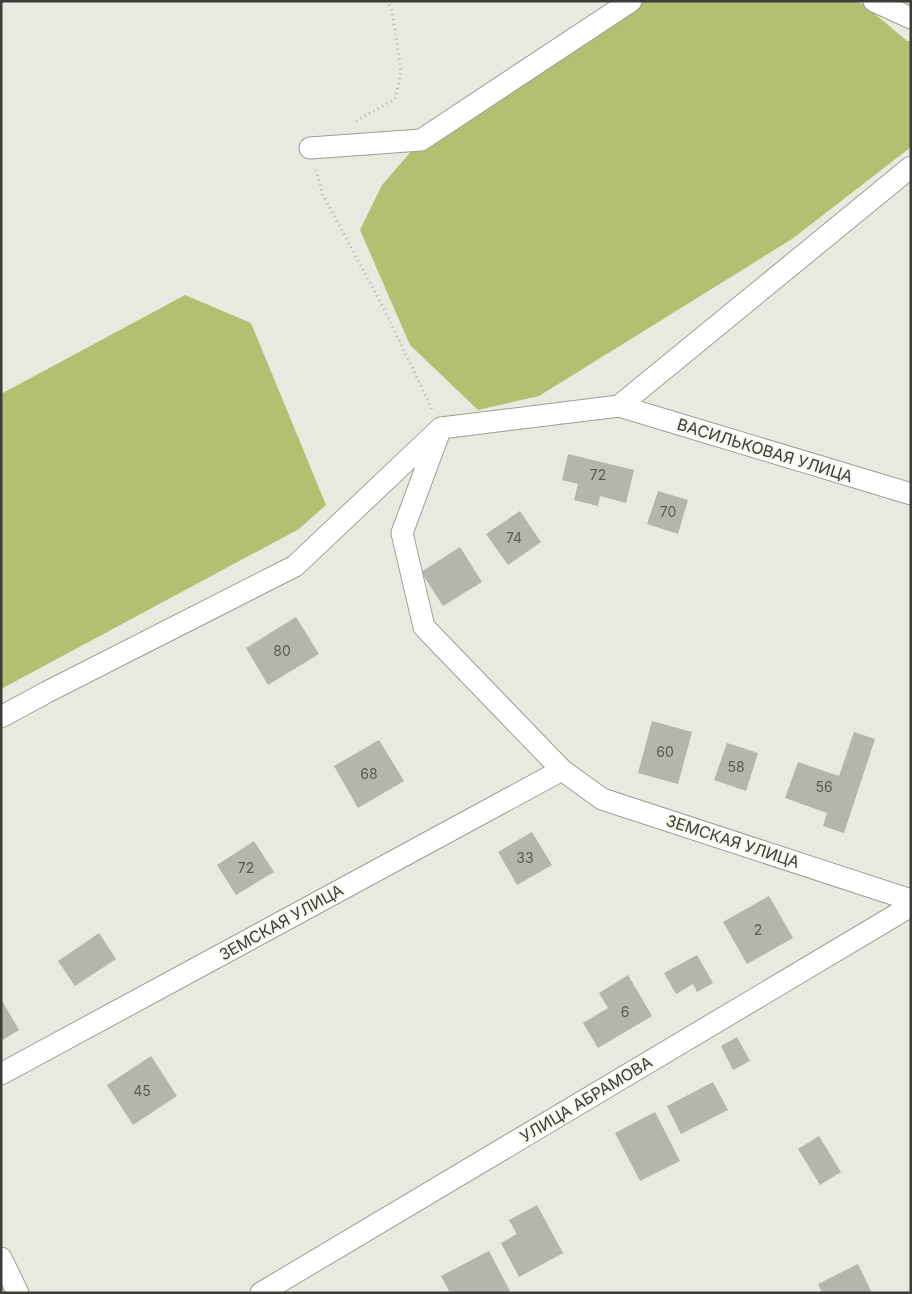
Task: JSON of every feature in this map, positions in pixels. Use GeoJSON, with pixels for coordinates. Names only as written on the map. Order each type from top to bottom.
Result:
{"type":"FeatureCollection","features":[{"type":"Feature","properties":{"kind":"street"},"geometry":{"type":"LineString","coordinates":[[310,148],[421,140],[631,1]]}},
{"type":"Feature","properties":{"kind":"street"},"geometry":{"type":"LineString","coordinates":[[874,1],[911,18]]}},
{"type":"Feature","properties":{"kind":"street"},"geometry":{"type":"LineString","coordinates":[[1,717],[295,566],[441,428],[619,406],[911,167]]}},
{"type":"Feature","properties":{"kind":"street","name":"ВАСИЛЬКОВАЯ УЛИЦА"},"geometry":{"type":"LineString","coordinates":[[619,406],[911,494]]}},
{"type":"Feature","properties":{"kind":"street","name":"ЗЕМСКАЯ УЛИЦА"},"geometry":{"type":"LineString","coordinates":[[441,428],[402,533],[424,627],[562,770],[602,799],[911,900]]}},
{"type":"Feature","properties":{"kind":"street","name":"ЗЕМСКАЯ УЛИЦА"},"geometry":{"type":"LineString","coordinates":[[1,1074],[562,770]]}},
{"type":"Feature","properties":{"kind":"street","name":"УЛИЦА АБРАМОВА"},"geometry":{"type":"LineString","coordinates":[[261,1293],[911,906]]}},
{"type":"Feature","properties":{"kind":"street"},"geometry":{"type":"LineString","coordinates":[[1,1258],[18,1293]]}},
{"type":"Feature","properties":{"kind":"path"},"geometry":{"type":"LineString","coordinates":[[352,123],[395,99],[401,72],[392,11],[387,1]]}},
{"type":"Feature","properties":{"kind":"path"},"geometry":{"type":"LineString","coordinates":[[310,148],[323,196],[383,307],[441,428]]}},
{"type":"Feature","properties":{"kind":"green space"},"geometry":{"type":"Polygon","coordinates":[[[631,1],[853,1],[863,4],[907,41],[911,41],[911,147],[792,239],[539,396],[478,410],[410,345],[360,230],[382,185],[421,140],[631,1]]]}},
{"type":"Feature","properties":{"kind":"green space"},"geometry":{"type":"Polygon","coordinates":[[[185,295],[251,323],[326,505],[299,529],[1,689],[1,394],[185,295]]]}},
{"type":"Feature","properties":{"kind":"building"},"geometry":{"type":"Polygon","coordinates":[[[568,454],[634,470],[626,503],[600,496],[598,506],[574,500],[578,484],[562,480],[568,454]]]}},
{"type":"Feature","properties":{"kind":"building"},"geometry":{"type":"Polygon","coordinates":[[[658,491],[688,500],[678,534],[647,524],[658,491]]]}},
{"type":"Feature","properties":{"kind":"building"},"geometry":{"type":"Polygon","coordinates":[[[520,511],[541,542],[508,565],[486,534],[520,511]]]}},
{"type":"Feature","properties":{"kind":"building"},"geometry":{"type":"Polygon","coordinates":[[[460,547],[482,582],[443,606],[421,572],[460,547]]]}},
{"type":"Feature","properties":{"kind":"building"},"geometry":{"type":"Polygon","coordinates":[[[296,617],[319,654],[268,685],[246,648],[296,617]]]}},
{"type":"Feature","properties":{"kind":"building"},"geometry":{"type":"Polygon","coordinates":[[[652,721],[692,732],[678,784],[638,773],[652,721]]]}},
{"type":"Feature","properties":{"kind":"building"},"geometry":{"type":"Polygon","coordinates":[[[854,732],[875,739],[844,833],[823,826],[827,813],[785,798],[798,762],[839,776],[854,732]]]}},
{"type":"Feature","properties":{"kind":"building"},"geometry":{"type":"Polygon","coordinates":[[[379,740],[404,781],[358,808],[334,766],[379,740]]]}},
{"type":"Feature","properties":{"kind":"building"},"geometry":{"type":"Polygon","coordinates":[[[727,743],[758,753],[746,791],[714,780],[727,743]]]}},
{"type":"Feature","properties":{"kind":"building"},"geometry":{"type":"Polygon","coordinates":[[[532,832],[552,865],[517,885],[498,852],[532,832]]]}},
{"type":"Feature","properties":{"kind":"building"},"geometry":{"type":"Polygon","coordinates":[[[254,841],[274,872],[236,895],[217,865],[254,841]]]}},
{"type":"Feature","properties":{"kind":"building"},"geometry":{"type":"Polygon","coordinates":[[[769,896],[793,938],[747,964],[723,922],[769,896]]]}},
{"type":"Feature","properties":{"kind":"building"},"geometry":{"type":"Polygon","coordinates":[[[99,933],[116,959],[75,986],[58,961],[99,933]]]}},
{"type":"Feature","properties":{"kind":"building"},"geometry":{"type":"Polygon","coordinates":[[[697,955],[713,983],[697,992],[693,984],[676,994],[664,973],[697,955]]]}},
{"type":"Feature","properties":{"kind":"building"},"geometry":{"type":"Polygon","coordinates":[[[628,975],[652,1016],[598,1048],[583,1023],[608,1008],[599,993],[628,975]]]}},
{"type":"Feature","properties":{"kind":"building"},"geometry":{"type":"Polygon","coordinates":[[[1,999],[19,1030],[1,1041],[1,999]]]}},
{"type":"Feature","properties":{"kind":"building"},"geometry":{"type":"Polygon","coordinates":[[[737,1037],[750,1061],[733,1070],[721,1046],[737,1037]]]}},
{"type":"Feature","properties":{"kind":"building"},"geometry":{"type":"Polygon","coordinates":[[[151,1056],[177,1096],[133,1125],[107,1085],[151,1056]]]}},
{"type":"Feature","properties":{"kind":"building"},"geometry":{"type":"Polygon","coordinates":[[[713,1082],[728,1110],[681,1134],[667,1106],[713,1082]]]}},
{"type":"Feature","properties":{"kind":"building"},"geometry":{"type":"Polygon","coordinates":[[[655,1112],[680,1161],[640,1181],[615,1133],[655,1112]]]}},
{"type":"Feature","properties":{"kind":"building"},"geometry":{"type":"Polygon","coordinates":[[[819,1136],[841,1172],[820,1185],[798,1149],[819,1136]]]}},
{"type":"Feature","properties":{"kind":"building"},"geometry":{"type":"Polygon","coordinates":[[[537,1205],[563,1253],[519,1277],[501,1243],[517,1234],[509,1220],[537,1205]]]}},
{"type":"Feature","properties":{"kind":"building"},"geometry":{"type":"Polygon","coordinates":[[[489,1251],[511,1293],[450,1293],[441,1276],[489,1251]]]}},
{"type":"Feature","properties":{"kind":"building"},"geometry":{"type":"Polygon","coordinates":[[[858,1264],[872,1293],[822,1293],[818,1284],[858,1264]]]}}]}
